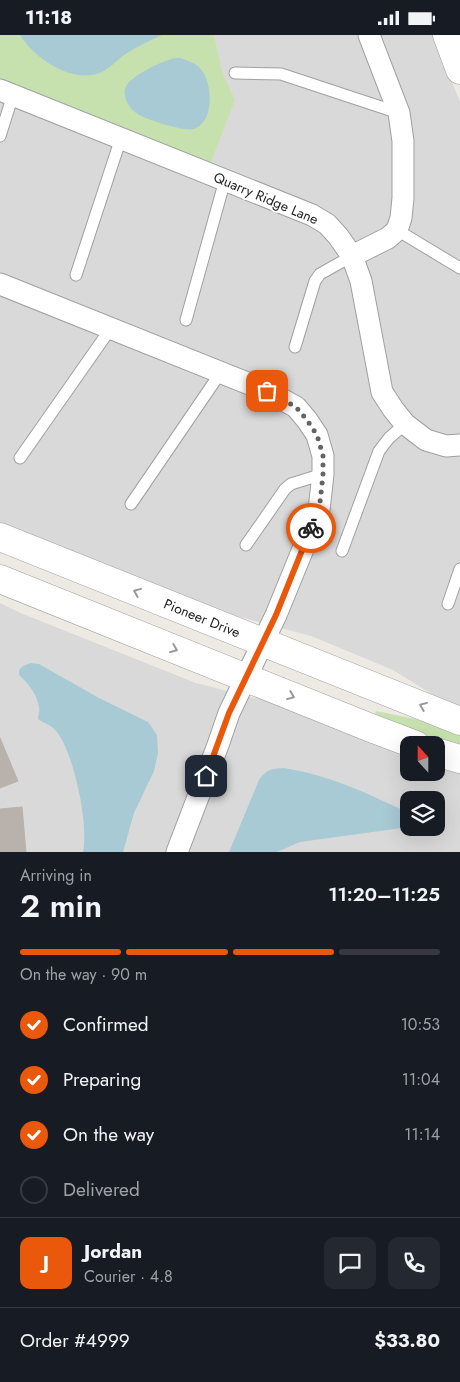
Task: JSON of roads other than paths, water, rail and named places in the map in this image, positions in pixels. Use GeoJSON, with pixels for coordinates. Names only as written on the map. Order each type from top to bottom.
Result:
{"type":"FeatureCollection","features":[{"type":"Feature","properties":{"kind":"street"},"geometry":{"type":"LineString","coordinates":[[352,255],[388,237],[396,230],[401,218],[403,198],[403,141],[399,113],[369,35]]}},
{"type":"Feature","properties":{"kind":"street"},"geometry":{"type":"LineString","coordinates":[[447,35],[460,69]]}},
{"type":"Feature","properties":{"kind":"street","name":"Quarry Ridge Lane"},"geometry":{"type":"LineString","coordinates":[[7,92],[225,179],[312,215],[327,224],[352,255],[361,281],[382,392],[392,409],[426,440],[446,446],[460,445]]}},
{"type":"Feature","properties":{"kind":"street"},"geometry":{"type":"LineString","coordinates":[[0,285],[267,391],[296,407],[317,435],[323,456],[319,511],[264,642],[229,713],[177,852]]}},
{"type":"Feature","properties":{"kind":"street","name":"Pioneer Drive"},"geometry":{"type":"LineString","coordinates":[[0,537],[460,721]]}},
{"type":"Feature","properties":{"kind":"street"},"geometry":{"type":"LineString","coordinates":[[0,579],[400,739]]}},
{"type":"Feature","properties":{"kind":"street"},"geometry":{"type":"LineString","coordinates":[[445,755],[460,759]]}},
{"type":"Feature","properties":{"kind":"lane"},"geometry":{"type":"LineString","coordinates":[[235,73],[281,75],[399,113]]}},
{"type":"Feature","properties":{"kind":"lane"},"geometry":{"type":"LineString","coordinates":[[0,136],[7,92]]}},
{"type":"Feature","properties":{"kind":"lane"},"geometry":{"type":"LineString","coordinates":[[76,275],[121,138]]}},
{"type":"Feature","properties":{"kind":"lane"},"geometry":{"type":"LineString","coordinates":[[186,320],[225,179]]}},
{"type":"Feature","properties":{"kind":"lane"},"geometry":{"type":"LineString","coordinates":[[396,230],[460,268]]}},
{"type":"Feature","properties":{"kind":"lane"},"geometry":{"type":"LineString","coordinates":[[295,347],[315,281],[320,274],[352,255]]}},
{"type":"Feature","properties":{"kind":"lane"},"geometry":{"type":"LineString","coordinates":[[20,458],[111,328]]}},
{"type":"Feature","properties":{"kind":"lane"},"geometry":{"type":"LineString","coordinates":[[131,504],[221,372]]}},
{"type":"Feature","properties":{"kind":"lane"},"geometry":{"type":"LineString","coordinates":[[342,551],[378,451],[406,423]]}},
{"type":"Feature","properties":{"kind":"lane"},"geometry":{"type":"LineString","coordinates":[[246,545],[285,489],[291,484],[323,475]]}},
{"type":"Feature","properties":{"kind":"lane"},"geometry":{"type":"LineString","coordinates":[[448,604],[460,569]]}},
{"type":"Feature","properties":{"kind":"water"},"geometry":{"type":"Polygon","coordinates":[[[20,35],[162,35],[129,52],[102,72],[91,75],[79,75],[67,72],[45,61],[35,53],[20,35]]]}},
{"type":"Feature","properties":{"kind":"water"},"geometry":{"type":"Polygon","coordinates":[[[173,58],[180,58],[200,68],[208,82],[209,110],[201,125],[194,129],[175,127],[139,115],[130,107],[125,96],[125,90],[131,80],[164,62],[173,58]]]}},
{"type":"Feature","properties":{"kind":"water"},"geometry":{"type":"Polygon","coordinates":[[[31,663],[39,664],[99,698],[148,722],[157,735],[158,753],[154,771],[134,813],[123,852],[83,852],[84,825],[82,808],[69,756],[55,730],[38,719],[38,702],[29,685],[19,675],[19,670],[23,666],[31,663]]]}},
{"type":"Feature","properties":{"kind":"water"},"geometry":{"type":"Polygon","coordinates":[[[284,768],[301,771],[333,780],[400,809],[400,828],[300,842],[277,852],[229,852],[259,780],[270,770],[284,768]]]}}]}
